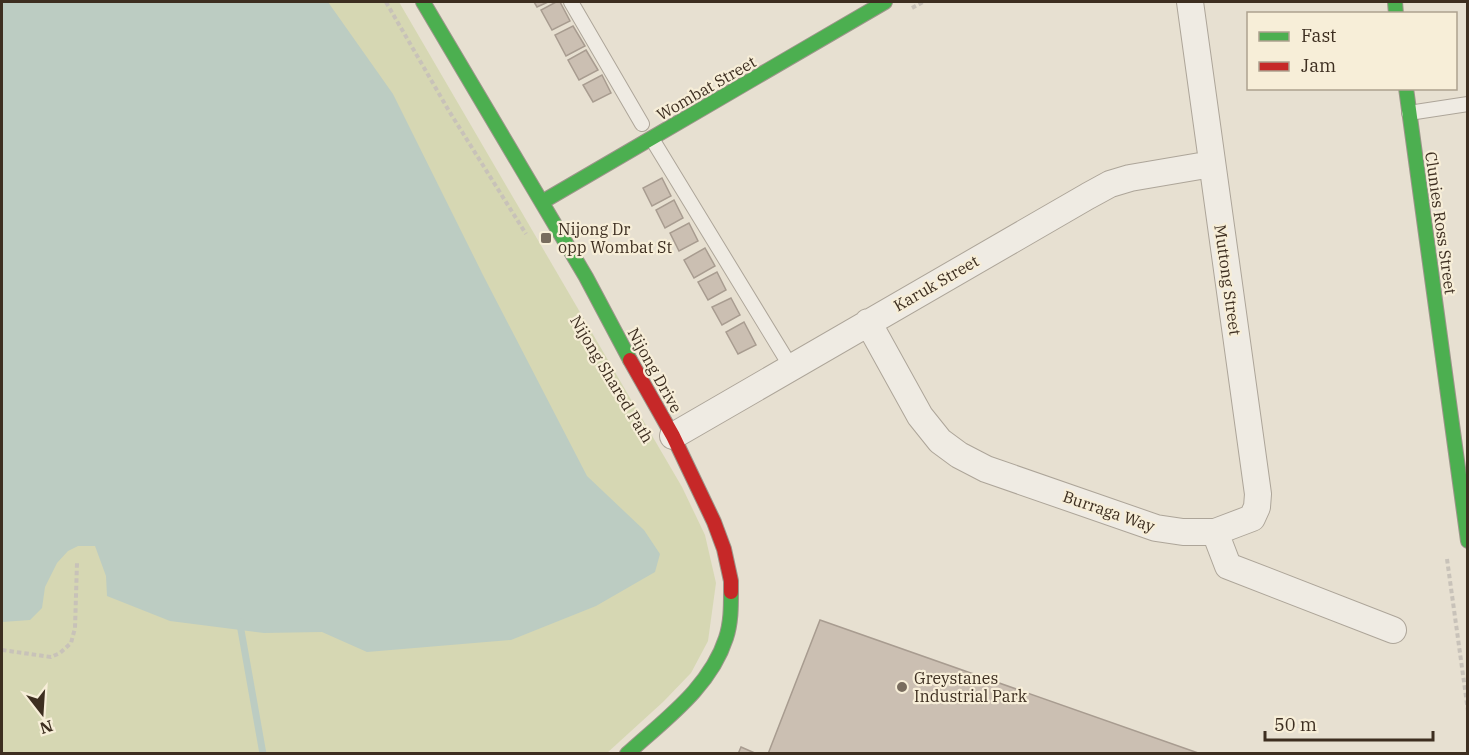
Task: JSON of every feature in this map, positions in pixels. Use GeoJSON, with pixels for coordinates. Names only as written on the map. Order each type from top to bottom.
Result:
{"type":"FeatureCollection","features":[{"type":"Feature","properties":{"kind":"street","name":"Nijong Drive"},"geometry":{"type":"LineString","coordinates":[[423,2],[536,184],[542,202],[673,436],[714,522],[724,549],[731,581],[731,611],[726,638],[713,666],[698,689],[627,753]]}},
{"type":"Feature","properties":{"kind":"street","name":"Wombat Street"},"geometry":{"type":"LineString","coordinates":[[542,202],[885,2]]}},
{"type":"Feature","properties":{"kind":"street","name":"Muttong Street"},"geometry":{"type":"LineString","coordinates":[[1190,2],[1258,494],[1257,507],[1252,518],[1215,532]]}},
{"type":"Feature","properties":{"kind":"street","name":"Clunies Ross Street"},"geometry":{"type":"LineString","coordinates":[[1406,90],[1467,541]]}},
{"type":"Feature","properties":{"kind":"street","name":"Karuk Street"},"geometry":{"type":"LineString","coordinates":[[673,436],[1110,184],[1130,178],[1212,164]]}},
{"type":"Feature","properties":{"kind":"street","name":"Burraga Way"},"geometry":{"type":"LineString","coordinates":[[868,322],[920,416],[940,441],[959,455],[986,469],[1156,528],[1184,532],[1215,532]]}},
{"type":"Feature","properties":{"kind":"street"},"geometry":{"type":"LineString","coordinates":[[1215,532],[1228,566],[1393,630]]}},
{"type":"Feature","properties":{"kind":"lane"},"geometry":{"type":"LineString","coordinates":[[571,2],[642,124]]}},
{"type":"Feature","properties":{"kind":"lane"},"geometry":{"type":"LineString","coordinates":[[1409,112],[1467,104]]}},
{"type":"Feature","properties":{"kind":"lane"},"geometry":{"type":"LineString","coordinates":[[652,139],[791,367]]}},
{"type":"Feature","properties":{"kind":"path"},"geometry":{"type":"LineString","coordinates":[[386,2],[449,111],[531,243]]}},
{"type":"Feature","properties":{"kind":"path"},"geometry":{"type":"LineString","coordinates":[[2,650],[51,657],[71,643],[75,628],[77,564]]}},
{"type":"Feature","properties":{"kind":"green space"},"geometry":{"type":"Polygon","coordinates":[[[2,2],[399,2],[682,487],[705,535],[716,583],[708,641],[691,673],[607,753],[2,753],[2,2]]]}},
{"type":"Feature","properties":{"kind":"shaded area"},"geometry":{"type":"Polygon","coordinates":[[[2,2],[328,2],[393,94],[587,476],[644,530],[660,554],[655,572],[596,606],[511,640],[367,652],[322,632],[264,633],[170,621],[107,596],[106,576],[95,546],[78,546],[68,551],[57,563],[45,587],[42,608],[30,620],[2,622],[2,2]]]}},
{"type":"Feature","properties":{"kind":"building"},"geometry":{"type":"Polygon","coordinates":[[[534,2],[548,2],[537,7],[534,2]]]}},
{"type":"Feature","properties":{"kind":"building"},"geometry":{"type":"Polygon","coordinates":[[[560,2],[570,21],[552,30],[541,10],[560,2]]]}},
{"type":"Feature","properties":{"kind":"building"},"geometry":{"type":"Polygon","coordinates":[[[573,26],[585,46],[566,56],[555,35],[573,26]]]}},
{"type":"Feature","properties":{"kind":"building"},"geometry":{"type":"Polygon","coordinates":[[[586,50],[598,70],[579,80],[568,60],[586,50]]]}},
{"type":"Feature","properties":{"kind":"building"},"geometry":{"type":"Polygon","coordinates":[[[602,75],[611,93],[593,102],[583,85],[602,75]]]}},
{"type":"Feature","properties":{"kind":"building"},"geometry":{"type":"Polygon","coordinates":[[[662,178],[671,196],[652,206],[643,188],[662,178]]]}},
{"type":"Feature","properties":{"kind":"building"},"geometry":{"type":"Polygon","coordinates":[[[674,200],[683,218],[665,228],[656,210],[674,200]]]}},
{"type":"Feature","properties":{"kind":"building"},"geometry":{"type":"Polygon","coordinates":[[[689,223],[698,241],[679,251],[670,233],[689,223]]]}},
{"type":"Feature","properties":{"kind":"building"},"geometry":{"type":"Polygon","coordinates":[[[705,248],[715,266],[694,278],[684,260],[705,248]]]}},
{"type":"Feature","properties":{"kind":"building"},"geometry":{"type":"Polygon","coordinates":[[[717,272],[726,290],[708,300],[698,282],[717,272]]]}},
{"type":"Feature","properties":{"kind":"building"},"geometry":{"type":"Polygon","coordinates":[[[731,298],[740,315],[722,325],[712,307],[731,298]]]}},
{"type":"Feature","properties":{"kind":"building"},"geometry":{"type":"Polygon","coordinates":[[[744,322],[756,345],[738,354],[726,332],[744,322]]]}},
{"type":"Feature","properties":{"kind":"building","name":"Greystanes Industrial Park"},"geometry":{"type":"Polygon","coordinates":[[[820,620],[1201,754],[768,754],[820,620]]]}},
{"type":"Feature","properties":{"kind":"building"},"geometry":{"type":"Polygon","coordinates":[[[741,747],[757,754],[738,754],[741,747]]]}},
{"type":"Feature","properties":{"kind":"waterway"},"geometry":{"type":"LineString","coordinates":[[241,622],[263,754]]}},
{"type":"Feature","properties":{"kind":"traffic: fast"},"geometry":{"type":"LineString","coordinates":[[423,2],[586,277],[630,360]]}},
{"type":"Feature","properties":{"kind":"traffic: fast"},"geometry":{"type":"LineString","coordinates":[[542,202],[885,2]]}},
{"type":"Feature","properties":{"kind":"traffic: fast"},"geometry":{"type":"LineString","coordinates":[[1395,2],[1396,12]]}},
{"type":"Feature","properties":{"kind":"traffic: fast"},"geometry":{"type":"LineString","coordinates":[[1406,90],[1468,541]]}},
{"type":"Feature","properties":{"kind":"traffic: fast"},"geometry":{"type":"LineString","coordinates":[[627,754],[670,716],[709,672],[719,656],[728,632],[731,592]]}},
{"type":"Feature","properties":{"kind":"traffic: jam"},"geometry":{"type":"LineString","coordinates":[[630,360],[673,436],[714,522],[724,549],[731,592]]}},
{"type":"Feature","properties":{"kind":"place","name":"Nijong Dr opp Wombat St"},"geometry":{"type":"Point","coordinates":[546,238]}},
{"type":"Feature","properties":{"kind":"place","name":"Greystanes Industrial Park"},"geometry":{"type":"Point","coordinates":[902,687]}}]}
